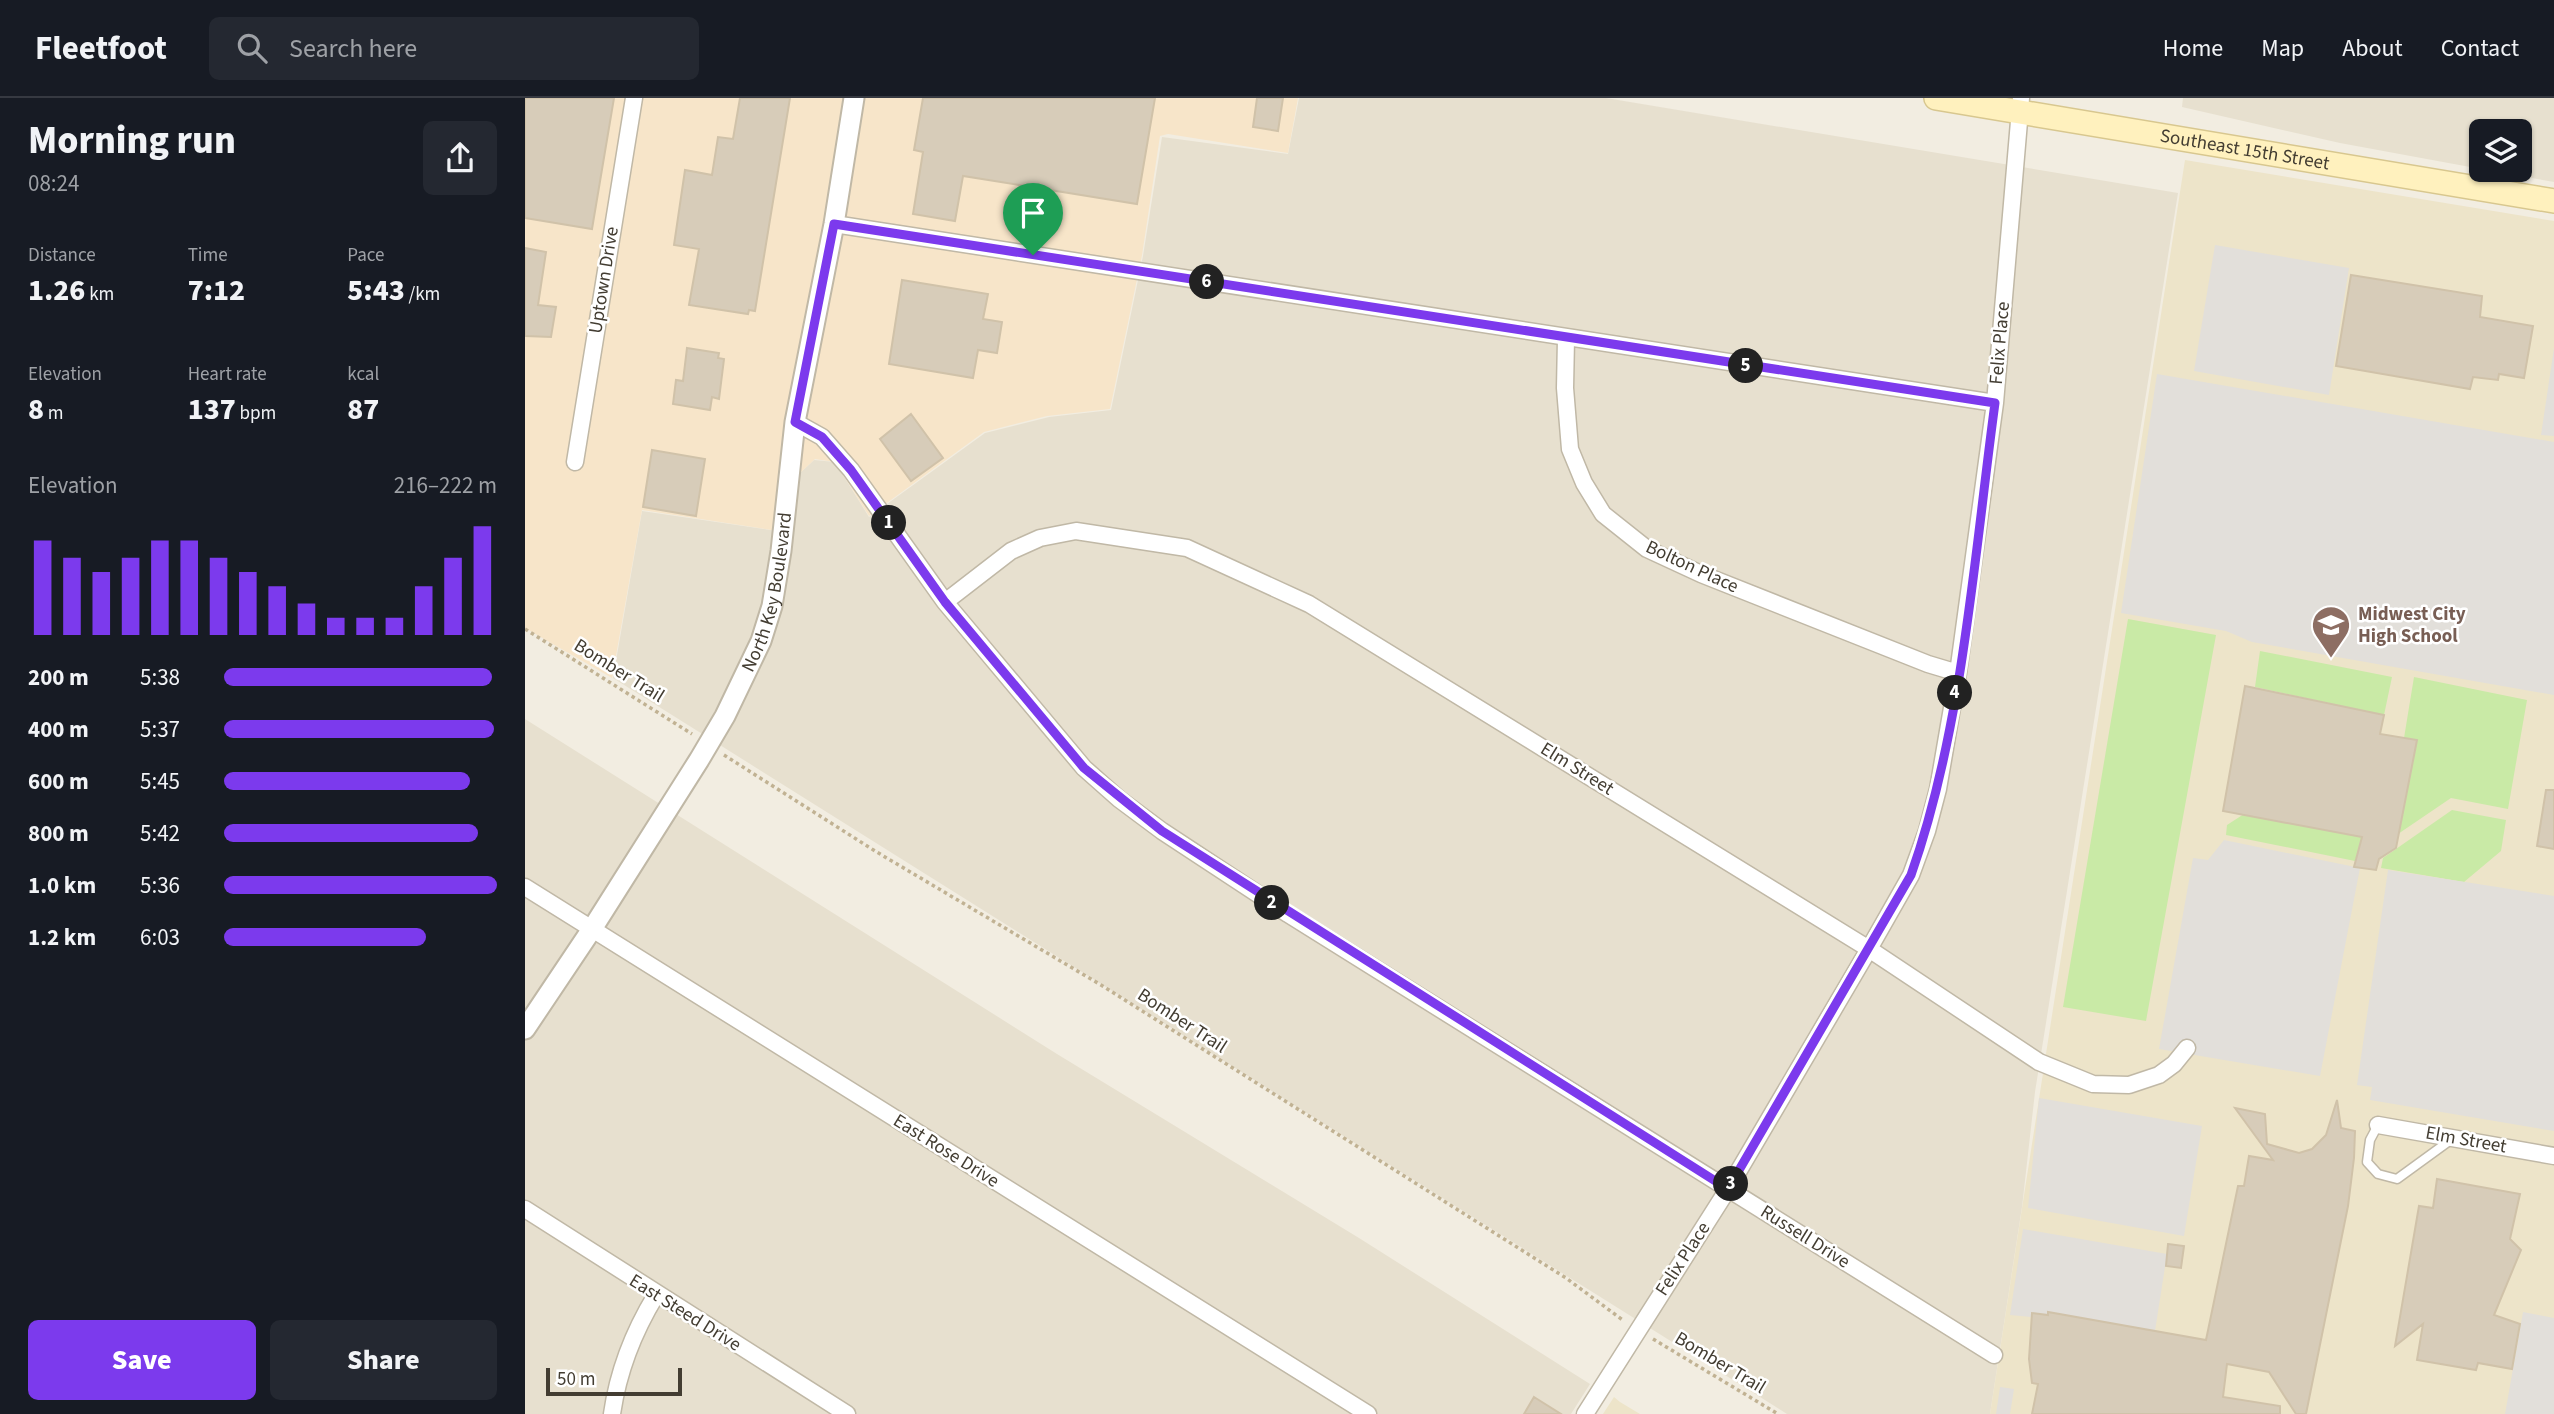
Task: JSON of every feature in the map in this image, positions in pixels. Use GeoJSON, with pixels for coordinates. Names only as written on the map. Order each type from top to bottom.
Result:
{"type":"FeatureCollection","features":[{"type":"Feature","properties":{"kind":"main road","name":"Southeast 15th Street"},"geometry":{"type":"LineString","coordinates":[[1936,98],[2020,104],[2554,201]]}},
{"type":"Feature","properties":{"kind":"street","name":"Uptown Drive"},"geometry":{"type":"LineString","coordinates":[[575,463],[633,98]]}},
{"type":"Feature","properties":{"kind":"street","name":"North Key Boulevard"},"geometry":{"type":"LineString","coordinates":[[525,1029],[592,929],[720,725],[761,641],[772,606],[781,551],[795,422],[834,224],[854,98]]}},
{"type":"Feature","properties":{"kind":"street","name":"Felix Place"},"geometry":{"type":"LineString","coordinates":[[1585,1414],[1728,1189],[1869,949],[1911,875],[1927,831],[1938,789],[1958,673],[1995,403],[2020,104]]}},
{"type":"Feature","properties":{"kind":"street"},"geometry":{"type":"LineString","coordinates":[[834,224],[1566,339],[1995,403]]}},
{"type":"Feature","properties":{"kind":"street","name":"Bolton Place"},"geometry":{"type":"LineString","coordinates":[[1566,339],[1565,388],[1570,449],[1584,483],[1603,514],[1647,549],[1701,574],[1927,664],[1958,673]]}},
{"type":"Feature","properties":{"kind":"street","name":"Russell Drive"},"geometry":{"type":"LineString","coordinates":[[795,422],[822,437],[851,470],[945,602],[1084,768],[1162,831],[1994,1355]]}},
{"type":"Feature","properties":{"kind":"street","name":"Elm Street"},"geometry":{"type":"LineString","coordinates":[[945,602],[1011,551],[1040,538],[1076,531],[1187,548],[1309,604],[1869,949],[2039,1062],[2093,1084],[2129,1085],[2145,1082],[2174,1064],[2187,1048]]}},
{"type":"Feature","properties":{"kind":"street","name":"East Rose Drive"},"geometry":{"type":"LineString","coordinates":[[525,887],[1368,1414]]}},
{"type":"Feature","properties":{"kind":"street","name":"Elm Street"},"geometry":{"type":"LineString","coordinates":[[2378,1125],[2554,1156]]}},
{"type":"Feature","properties":{"kind":"street","name":"East Steed Drive"},"geometry":{"type":"LineString","coordinates":[[525,1209],[656,1295],[847,1414]]}},
{"type":"Feature","properties":{"kind":"street"},"geometry":{"type":"LineString","coordinates":[[612,1414],[616,1385],[644,1314],[656,1295]]}},
{"type":"Feature","properties":{"kind":"lane"},"geometry":{"type":"LineString","coordinates":[[2378,1125],[2370,1140],[2367,1163],[2378,1174],[2397,1179],[2454,1137]]}},
{"type":"Feature","properties":{"kind":"path","name":"Bomber Trail"},"geometry":{"type":"LineString","coordinates":[[525,629],[698,738]]}},
{"type":"Feature","properties":{"kind":"path","name":"Bomber Trail"},"geometry":{"type":"LineString","coordinates":[[716,750],[875,851],[1101,985],[1566,1278],[1627,1324]]}},
{"type":"Feature","properties":{"kind":"path","name":"Bomber Trail"},"geometry":{"type":"LineString","coordinates":[[1648,1336],[1779,1414]]}},
{"type":"Feature","properties":{"kind":"shaded area"},"geometry":{"type":"Polygon","coordinates":[[[525,98],[1298,98],[1288,153],[1168,134],[1160,136],[1142,255],[1110,409],[1047,416],[984,432],[869,516],[835,462],[815,459],[800,473],[791,533],[642,510],[612,678],[525,628],[525,98]]]}},
{"type":"Feature","properties":{"kind":"shaded area"},"geometry":{"type":"Polygon","coordinates":[[[1299,98],[1606,98],[2178,193],[2035,1092],[2022,1207],[1990,1414],[1787,1414],[613,678],[642,511],[791,533],[800,473],[814,460],[835,462],[869,517],[985,433],[1049,417],[1111,410],[1143,256],[1162,137],[1288,154],[1299,98]]]}},
{"type":"Feature","properties":{"kind":"shaded area"},"geometry":{"type":"Polygon","coordinates":[[[2183,98],[2554,98],[2554,182],[2532,178],[2532,119],[2469,119],[2469,167],[2340,143],[2182,107],[2183,98]]]}},
{"type":"Feature","properties":{"kind":"shaded area","name":"Midwest City High School"},"geometry":{"type":"Polygon","coordinates":[[[2185,160],[2554,221],[2554,1414],[1990,1414],[2185,160]]]}},
{"type":"Feature","properties":{"kind":"shaded area"},"geometry":{"type":"Polygon","coordinates":[[[2215,245],[2349,268],[2329,395],[2194,371],[2215,245]]]}},
{"type":"Feature","properties":{"kind":"shaded area"},"geometry":{"type":"Polygon","coordinates":[[[2554,348],[2554,436],[2541,435],[2554,348]]]}},
{"type":"Feature","properties":{"kind":"shaded area"},"geometry":{"type":"Polygon","coordinates":[[[2157,374],[2554,442],[2554,695],[2252,642],[2226,631],[2121,613],[2157,374]]]}},
{"type":"Feature","properties":{"kind":"shaded area"},"geometry":{"type":"Polygon","coordinates":[[[525,719],[1057,1054],[1359,1238],[1590,1384],[1571,1414],[525,1414],[525,719]]]}},
{"type":"Feature","properties":{"kind":"shaded area"},"geometry":{"type":"Polygon","coordinates":[[[2224,840],[2360,868],[2320,1076],[2159,1049],[2193,858],[2208,860],[2224,840]]]}},
{"type":"Feature","properties":{"kind":"shaded area"},"geometry":{"type":"Polygon","coordinates":[[[2388,870],[2554,896],[2554,1131],[2370,1100],[2372,1087],[2357,1085],[2388,870]]]}},
{"type":"Feature","properties":{"kind":"shaded area"},"geometry":{"type":"Polygon","coordinates":[[[2039,1098],[2202,1126],[2184,1236],[2028,1208],[2039,1098]]]}},
{"type":"Feature","properties":{"kind":"shaded area"},"geometry":{"type":"Polygon","coordinates":[[[2023,1229],[2167,1254],[2155,1331],[2049,1312],[2048,1315],[2033,1313],[2031,1317],[2010,1315],[2023,1229]]]}},
{"type":"Feature","properties":{"kind":"shaded area"},"geometry":{"type":"Polygon","coordinates":[[[2523,1312],[2554,1318],[2554,1414],[2505,1414],[2523,1312]]]}},
{"type":"Feature","properties":{"kind":"shaded area"},"geometry":{"type":"Polygon","coordinates":[[[2000,1387],[2014,1389],[2010,1414],[1996,1414],[2000,1387]]]}},
{"type":"Feature","properties":{"kind":"shaded area"},"geometry":{"type":"Polygon","coordinates":[[[1614,1397],[1620,1402],[1640,1414],[1603,1414],[1614,1397]]]}},
{"type":"Feature","properties":{"kind":"green space"},"geometry":{"type":"Polygon","coordinates":[[[2128,619],[2216,635],[2146,1021],[2063,1007],[2128,619]]]}},
{"type":"Feature","properties":{"kind":"green space"},"geometry":{"type":"Polygon","coordinates":[[[2260,651],[2392,677],[2384,715],[2255,687],[2260,651]]]}},
{"type":"Feature","properties":{"kind":"green space"},"geometry":{"type":"Polygon","coordinates":[[[2414,677],[2527,700],[2508,809],[2451,798],[2398,834],[2404,738],[2414,677]]]}},
{"type":"Feature","properties":{"kind":"green space"},"geometry":{"type":"Polygon","coordinates":[[[2452,810],[2506,820],[2501,851],[2464,882],[2381,868],[2383,858],[2452,810]]]}},
{"type":"Feature","properties":{"kind":"green space"},"geometry":{"type":"Polygon","coordinates":[[[2244,814],[2362,837],[2355,861],[2226,835],[2227,825],[2244,814]]]}},
{"type":"Feature","properties":{"kind":"building"},"geometry":{"type":"Polygon","coordinates":[[[525,98],[614,98],[592,229],[525,218],[525,98]]]}},
{"type":"Feature","properties":{"kind":"building"},"geometry":{"type":"Polygon","coordinates":[[[740,98],[790,98],[755,311],[749,310],[748,314],[689,305],[699,249],[674,245],[685,170],[712,175],[718,137],[733,139],[740,98]]]}},
{"type":"Feature","properties":{"kind":"building"},"geometry":{"type":"Polygon","coordinates":[[[923,98],[1155,98],[1137,204],[963,176],[955,221],[913,214],[923,152],[914,150],[923,98]]]}},
{"type":"Feature","properties":{"kind":"building"},"geometry":{"type":"Polygon","coordinates":[[[1257,98],[1283,98],[1278,131],[1253,127],[1257,98]]]}},
{"type":"Feature","properties":{"kind":"building"},"geometry":{"type":"Polygon","coordinates":[[[525,248],[546,252],[538,305],[556,307],[551,337],[525,336],[525,248]]]}},
{"type":"Feature","properties":{"kind":"building"},"geometry":{"type":"Polygon","coordinates":[[[2351,275],[2482,296],[2480,317],[2533,326],[2524,378],[2499,374],[2498,380],[2473,377],[2470,389],[2336,366],[2351,275]]]}},
{"type":"Feature","properties":{"kind":"building"},"geometry":{"type":"Polygon","coordinates":[[[902,280],[988,294],[983,319],[1002,322],[997,353],[978,350],[973,378],[889,364],[902,280]]]}},
{"type":"Feature","properties":{"kind":"building"},"geometry":{"type":"Polygon","coordinates":[[[687,348],[719,353],[718,358],[724,359],[719,399],[712,397],[710,410],[673,404],[676,380],[683,381],[687,348]]]}},
{"type":"Feature","properties":{"kind":"building"},"geometry":{"type":"Polygon","coordinates":[[[911,414],[943,458],[911,481],[880,439],[911,414]]]}},
{"type":"Feature","properties":{"kind":"building"},"geometry":{"type":"Polygon","coordinates":[[[652,450],[705,459],[696,516],[643,507],[652,450]]]}},
{"type":"Feature","properties":{"kind":"building"},"geometry":{"type":"Polygon","coordinates":[[[2245,686],[2384,715],[2380,734],[2417,740],[2396,848],[2379,859],[2376,870],[2354,867],[2362,837],[2223,811],[2245,686]]]}},
{"type":"Feature","properties":{"kind":"building"},"geometry":{"type":"Polygon","coordinates":[[[2546,790],[2554,790],[2554,849],[2537,846],[2546,790]]]}},
{"type":"Feature","properties":{"kind":"building"},"geometry":{"type":"Polygon","coordinates":[[[2337,1100],[2341,1128],[2355,1131],[2354,1158],[2348,1206],[2306,1414],[2296,1414],[2269,1372],[2227,1364],[2223,1397],[2280,1406],[2280,1414],[2032,1414],[2038,1384],[2032,1383],[2029,1359],[2032,1313],[2048,1315],[2048,1312],[2206,1340],[2238,1186],[2244,1186],[2249,1156],[2273,1160],[2235,1108],[2265,1114],[2267,1144],[2299,1153],[2312,1149],[2326,1135],[2337,1100]]]}},
{"type":"Feature","properties":{"kind":"building"},"geometry":{"type":"Polygon","coordinates":[[[2437,1179],[2520,1194],[2510,1239],[2521,1250],[2494,1315],[2520,1324],[2512,1369],[2478,1363],[2476,1370],[2417,1360],[2423,1324],[2395,1346],[2419,1206],[2433,1208],[2437,1179]]]}},
{"type":"Feature","properties":{"kind":"building"},"geometry":{"type":"Polygon","coordinates":[[[2168,1244],[2184,1246],[2181,1268],[2166,1266],[2168,1244]]]}},
{"type":"Feature","properties":{"kind":"building"},"geometry":{"type":"Polygon","coordinates":[[[1534,1397],[1561,1414],[1524,1414],[1534,1397]]]}},
{"type":"Feature","properties":{"kind":"place","name":"Midwest City High School"},"geometry":{"type":"Point","coordinates":[2331,659]}},
{"type":"Feature","properties":{"kind":"route"},"geometry":{"type":"LineString","coordinates":[[834,224],[1033,255],[1995,403],[1958,673],[1938,789],[1927,831],[1911,875],[1728,1189],[1288,914],[1162,831],[1119,799],[1084,768],[945,602],[851,470],[822,437],[795,422],[834,224]]}}]}
